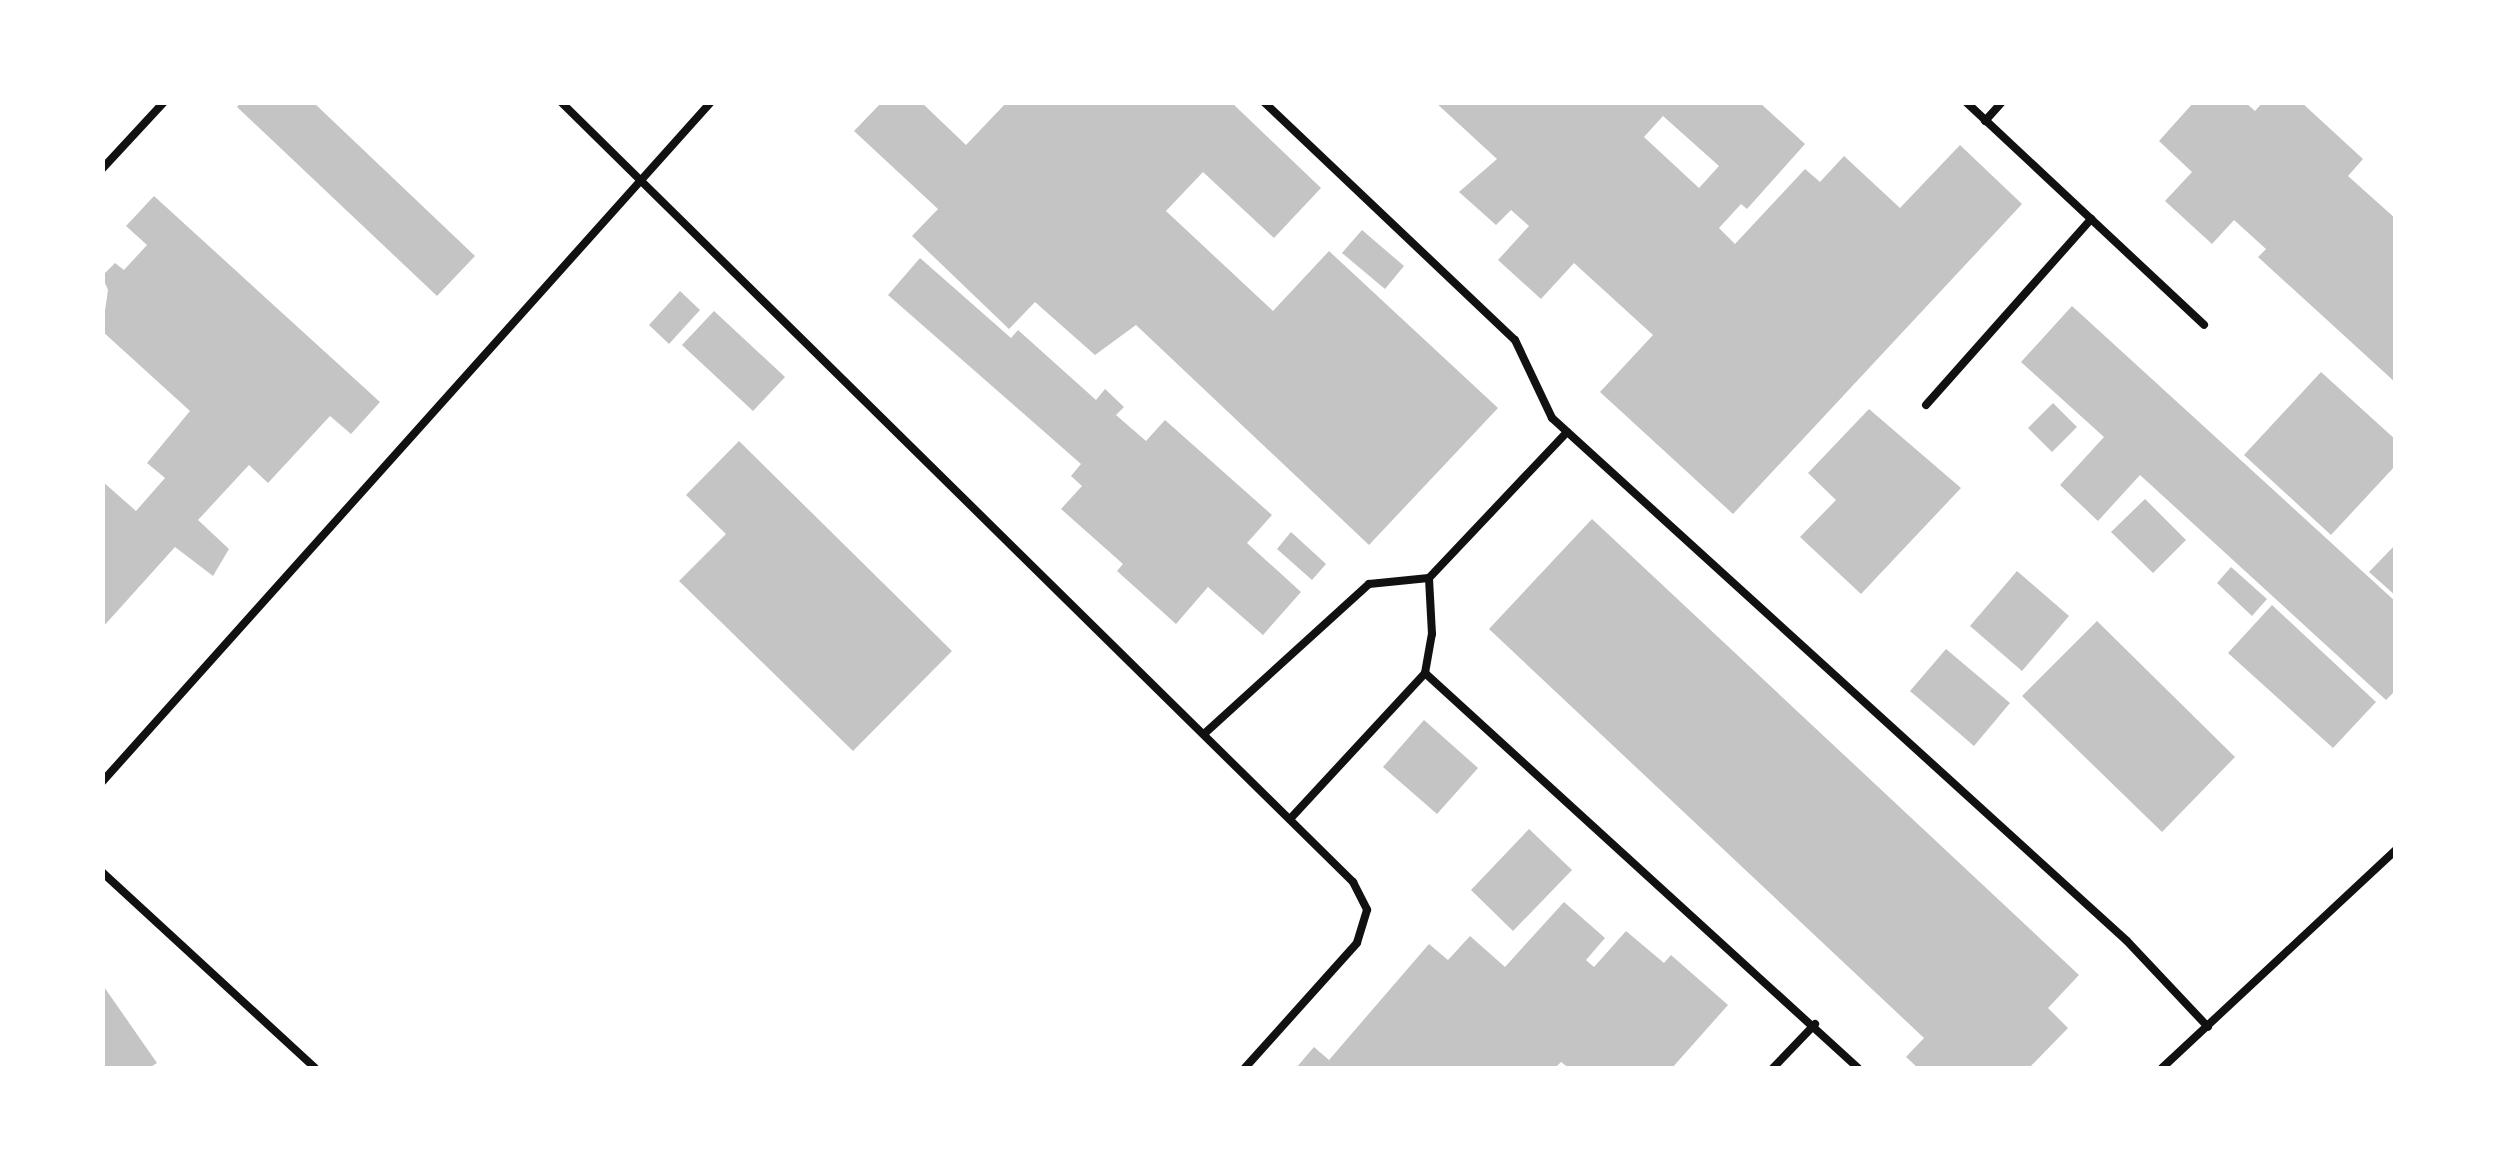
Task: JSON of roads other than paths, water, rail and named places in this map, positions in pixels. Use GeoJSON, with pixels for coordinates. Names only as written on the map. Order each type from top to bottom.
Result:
{"type":"FeatureCollection","features":[{"type":"Feature","properties":{"kind":"lane"},"geometry":{"type":"LineString","coordinates":[[102,169],[164,102]]}},
{"type":"Feature","properties":{"kind":"lane"},"geometry":{"type":"LineString","coordinates":[[561,102],[1354,882],[1367,910],[1343,963],[1245,1068]]}},
{"type":"Feature","properties":{"kind":"lane"},"geometry":{"type":"LineString","coordinates":[[102,782],[710,102]]}},
{"type":"Feature","properties":{"kind":"lane"},"geometry":{"type":"LineString","coordinates":[[1264,102],[1515,340],[1552,418],[2127,941],[2208,1027]]}},
{"type":"Feature","properties":{"kind":"lane"},"geometry":{"type":"LineString","coordinates":[[1966,102],[2204,325]]}},
{"type":"Feature","properties":{"kind":"lane"},"geometry":{"type":"LineString","coordinates":[[1986,121],[2002,102]]}},
{"type":"Feature","properties":{"kind":"lane"},"geometry":{"type":"LineString","coordinates":[[1926,405],[2091,219]]}},
{"type":"Feature","properties":{"kind":"lane"},"geometry":{"type":"LineString","coordinates":[[1204,734],[1369,584],[1429,578],[1567,432]]}},
{"type":"Feature","properties":{"kind":"lane"},"geometry":{"type":"LineString","coordinates":[[1290,819],[1425,673],[1432,634],[1429,578]]}},
{"type":"Feature","properties":{"kind":"lane"},"geometry":{"type":"LineString","coordinates":[[1425,673],[1815,1024],[1858,1068]]}},
{"type":"Feature","properties":{"kind":"lane"},"geometry":{"type":"LineString","coordinates":[[2162,1068],[2396,850]]}},
{"type":"Feature","properties":{"kind":"lane"},"geometry":{"type":"LineString","coordinates":[[102,872],[314,1068]]}},
{"type":"Feature","properties":{"kind":"lane"},"geometry":{"type":"LineString","coordinates":[[1773,1068],[1815,1024]]}}]}
